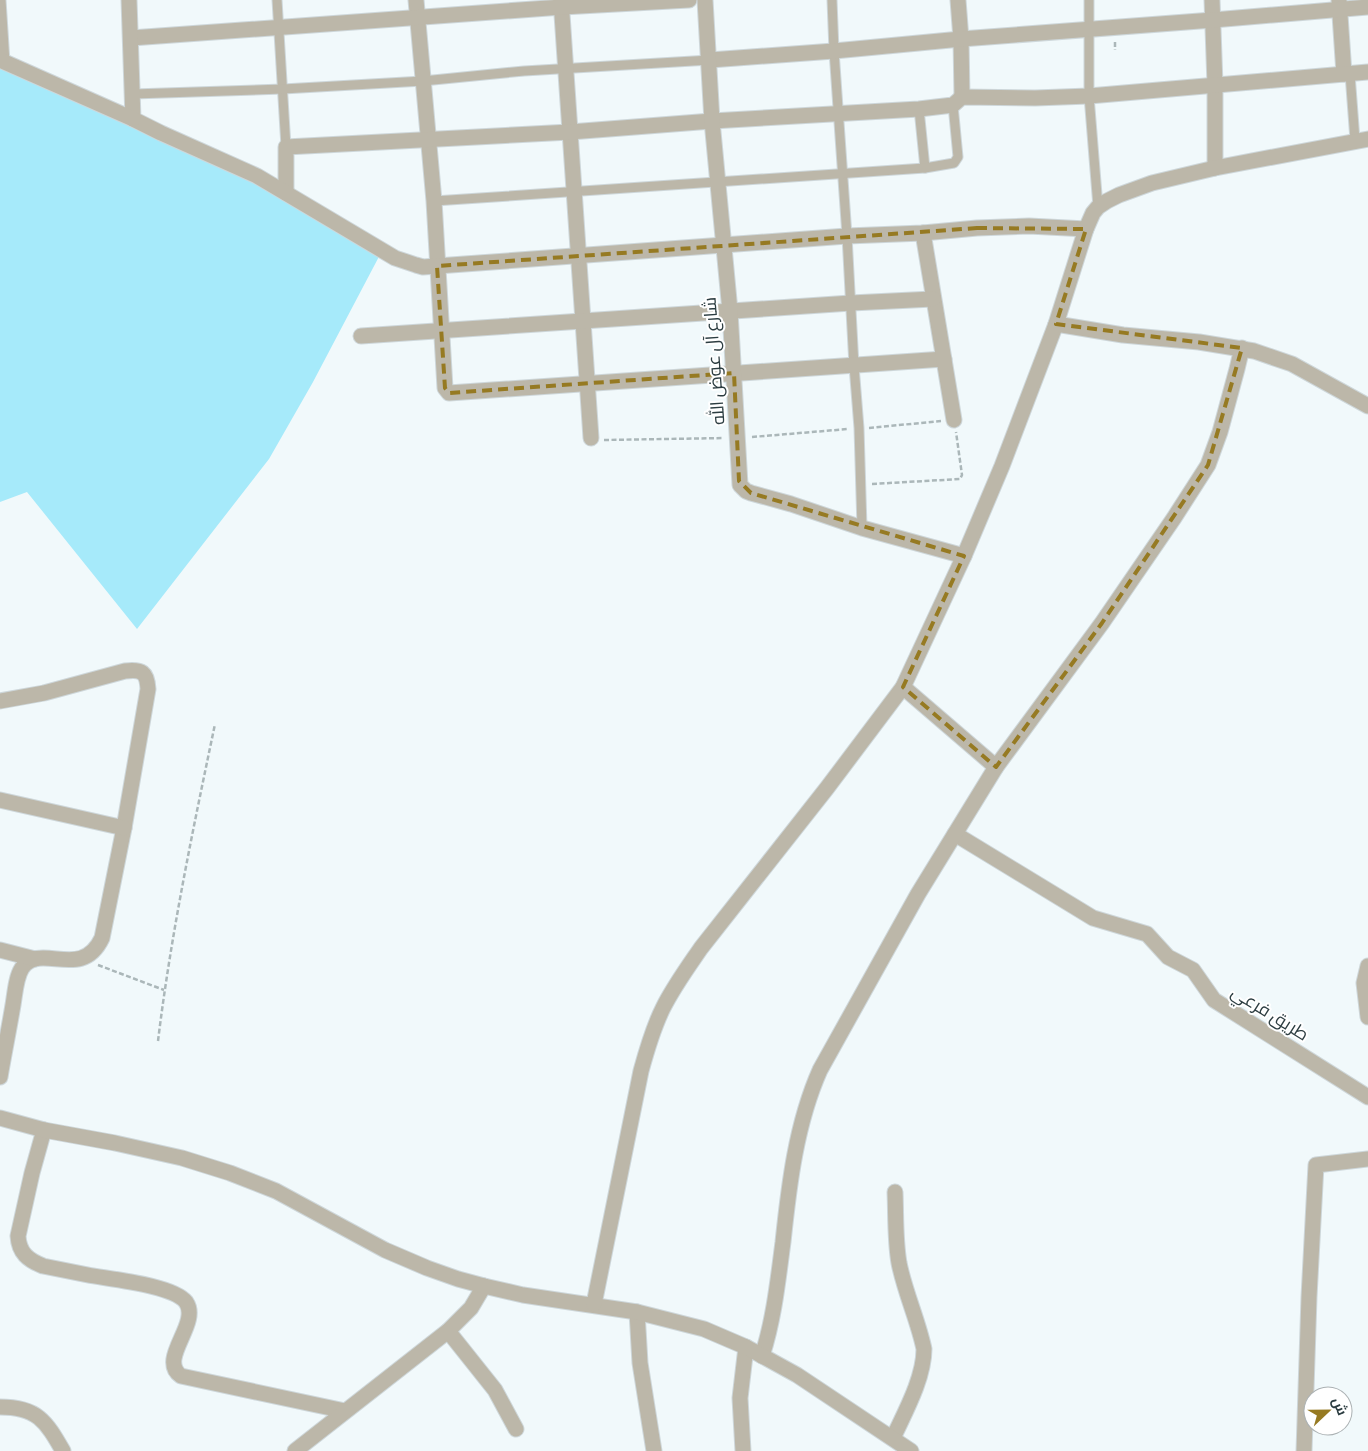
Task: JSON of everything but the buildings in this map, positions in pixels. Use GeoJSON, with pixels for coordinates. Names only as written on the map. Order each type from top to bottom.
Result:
{"type":"FeatureCollection","features":[{"type":"Feature","properties":{"kind":"street"},"geometry":{"type":"LineString","coordinates":[[129,0],[133,119]]}},
{"type":"Feature","properties":{"kind":"street"},"geometry":{"type":"LineString","coordinates":[[416,0],[434,201],[445,388],[451,394],[944,359]]}},
{"type":"Feature","properties":{"kind":"street"},"geometry":{"type":"LineString","coordinates":[[131,38],[418,18],[562,4],[690,0]]}},
{"type":"Feature","properties":{"kind":"street","name":"شارع آل عوض الله"},"geometry":{"type":"LineString","coordinates":[[705,0],[710,60],[712,121],[730,311],[740,485],[746,491],[862,528],[964,556]]}},
{"type":"Feature","properties":{"kind":"street"},"geometry":{"type":"LineString","coordinates":[[958,0],[961,38],[958,101]]}},
{"type":"Feature","properties":{"kind":"street"},"geometry":{"type":"LineString","coordinates":[[1212,0],[1215,168]]}},
{"type":"Feature","properties":{"kind":"street"},"geometry":{"type":"LineString","coordinates":[[562,4],[591,438]]}},
{"type":"Feature","properties":{"kind":"street"},"geometry":{"type":"LineString","coordinates":[[710,60],[834,51],[961,38],[1213,20],[1339,4],[1368,7]]}},
{"type":"Feature","properties":{"kind":"street"},"geometry":{"type":"LineString","coordinates":[[1339,4],[1347,74]]}},
{"type":"Feature","properties":{"kind":"street"},"geometry":{"type":"LineString","coordinates":[[3,61],[257,176],[394,258],[416,266],[977,228],[1029,226],[1086,229]]}},
{"type":"Feature","properties":{"kind":"street"},"geometry":{"type":"LineString","coordinates":[[286,193],[286,147],[570,132],[712,121],[920,109],[958,101],[1089,96],[1368,72]]}},
{"type":"Feature","properties":{"kind":"street"},"geometry":{"type":"LineString","coordinates":[[594,1304],[641,1071],[650,1039],[663,1008],[682,975],[701,948],[904,687],[964,556],[1002,466],[1056,324],[1086,229],[1093,213],[1107,201],[1137,188],[1215,168],[1362,139]]}},
{"type":"Feature","properties":{"kind":"street"},"geometry":{"type":"LineString","coordinates":[[923,233],[954,420]]}},
{"type":"Feature","properties":{"kind":"street"},"geometry":{"type":"LineString","coordinates":[[361,336],[933,299]]}},
{"type":"Feature","properties":{"kind":"street"},"geometry":{"type":"LineString","coordinates":[[1056,324],[1123,335],[1242,348],[1292,364],[1368,406]]}},
{"type":"Feature","properties":{"kind":"street"},"geometry":{"type":"LineString","coordinates":[[762,1356],[773,1312],[792,1174],[800,1133],[810,1094],[820,1070],[918,894],[996,767],[1102,623],[1174,518],[1208,464],[1220,432],[1242,348]]}},
{"type":"Feature","properties":{"kind":"street"},"geometry":{"type":"LineString","coordinates":[[0,701],[44,693],[125,671],[135,670],[143,672],[147,678],[148,689],[124,828],[102,938],[93,952],[82,959],[35,959],[0,950]]}},
{"type":"Feature","properties":{"kind":"street"},"geometry":{"type":"LineString","coordinates":[[904,687],[996,767]]}},
{"type":"Feature","properties":{"kind":"street"},"geometry":{"type":"LineString","coordinates":[[0,800],[124,828]]}},
{"type":"Feature","properties":{"kind":"street","name":"طريق فرعي"},"geometry":{"type":"LineString","coordinates":[[955,834],[1093,918],[1147,934],[1168,957],[1193,970],[1214,1000],[1368,1097]]}},
{"type":"Feature","properties":{"kind":"street"},"geometry":{"type":"LineString","coordinates":[[0,1077],[19,974],[28,962],[35,959]]}},
{"type":"Feature","properties":{"kind":"street"},"geometry":{"type":"LineString","coordinates":[[1368,966],[1364,983],[1368,1017]]}},
{"type":"Feature","properties":{"kind":"street"},"geometry":{"type":"LineString","coordinates":[[0,1118],[44,1130],[155,1151],[230,1173],[276,1190],[385,1250],[435,1271],[484,1286],[637,1312],[704,1329],[746,1347],[805,1380],[910,1451]]}},
{"type":"Feature","properties":{"kind":"street"},"geometry":{"type":"LineString","coordinates":[[44,1130],[18,1236],[19,1246],[24,1256],[43,1266],[158,1288],[185,1301],[189,1318],[174,1359],[176,1372],[181,1376],[345,1411]]}},
{"type":"Feature","properties":{"kind":"street"},"geometry":{"type":"LineString","coordinates":[[1304,1451],[1316,1165],[1368,1159]]}},
{"type":"Feature","properties":{"kind":"street"},"geometry":{"type":"LineString","coordinates":[[893,1438],[918,1381],[924,1356],[924,1349],[899,1264],[895,1192]]}},
{"type":"Feature","properties":{"kind":"street"},"geometry":{"type":"LineString","coordinates":[[295,1451],[448,1331],[471,1308],[484,1286]]}},
{"type":"Feature","properties":{"kind":"street"},"geometry":{"type":"LineString","coordinates":[[637,1312],[640,1363],[654,1451]]}},
{"type":"Feature","properties":{"kind":"street"},"geometry":{"type":"LineString","coordinates":[[448,1331],[495,1390],[516,1428]]}},
{"type":"Feature","properties":{"kind":"street"},"geometry":{"type":"LineString","coordinates":[[742,1451],[740,1398],[746,1347]]}},
{"type":"Feature","properties":{"kind":"street"},"geometry":{"type":"LineString","coordinates":[[0,1407],[22,1408],[31,1412],[50,1430],[63,1451]]}},
{"type":"Feature","properties":{"kind":"lane"},"geometry":{"type":"LineString","coordinates":[[1,0],[3,61]]}},
{"type":"Feature","properties":{"kind":"lane"},"geometry":{"type":"LineString","coordinates":[[277,0],[286,147]]}},
{"type":"Feature","properties":{"kind":"lane"},"geometry":{"type":"LineString","coordinates":[[832,0],[859,428],[862,528]]}},
{"type":"Feature","properties":{"kind":"lane"},"geometry":{"type":"LineString","coordinates":[[1089,0],[1089,96],[1098,208]]}},
{"type":"Feature","properties":{"kind":"lane"},"geometry":{"type":"LineString","coordinates":[[132,94],[283,89],[423,81],[524,71],[710,60]]}},
{"type":"Feature","properties":{"kind":"lane"},"geometry":{"type":"LineString","coordinates":[[1347,74],[1362,139]]}},
{"type":"Feature","properties":{"kind":"lane"},"geometry":{"type":"LineString","coordinates":[[434,201],[925,168],[954,163],[958,156],[958,101]]}},
{"type":"Feature","properties":{"kind":"lane"},"geometry":{"type":"LineString","coordinates":[[920,109],[925,168]]}},
{"type":"Feature","properties":{"kind":"path"},"geometry":{"type":"LineString","coordinates":[[591,438],[596,440],[737,438],[954,420],[962,475],[960,479],[860,484]]}},
{"type":"Feature","properties":{"kind":"path"},"geometry":{"type":"LineString","coordinates":[[158,1041],[164,990],[215,724]]}},
{"type":"Feature","properties":{"kind":"path"},"geometry":{"type":"LineString","coordinates":[[82,959],[164,990]]}},
{"type":"Feature","properties":{"kind":"highlighted area"},"geometry":{"type":"Polygon","coordinates":[[[977,228],[1086,229],[1056,324],[1242,348],[1208,465],[1102,623],[996,767],[903,687],[964,556],[751,493],[739,481],[734,373],[449,393],[445,388],[437,266],[977,228]]]}},
{"type":"Feature","properties":{"kind":"shaded area"},"geometry":{"type":"Polygon","coordinates":[[[0,63],[262,180],[383,249],[313,382],[269,459],[137,629],[27,492],[0,502],[0,63]]]}}]}
